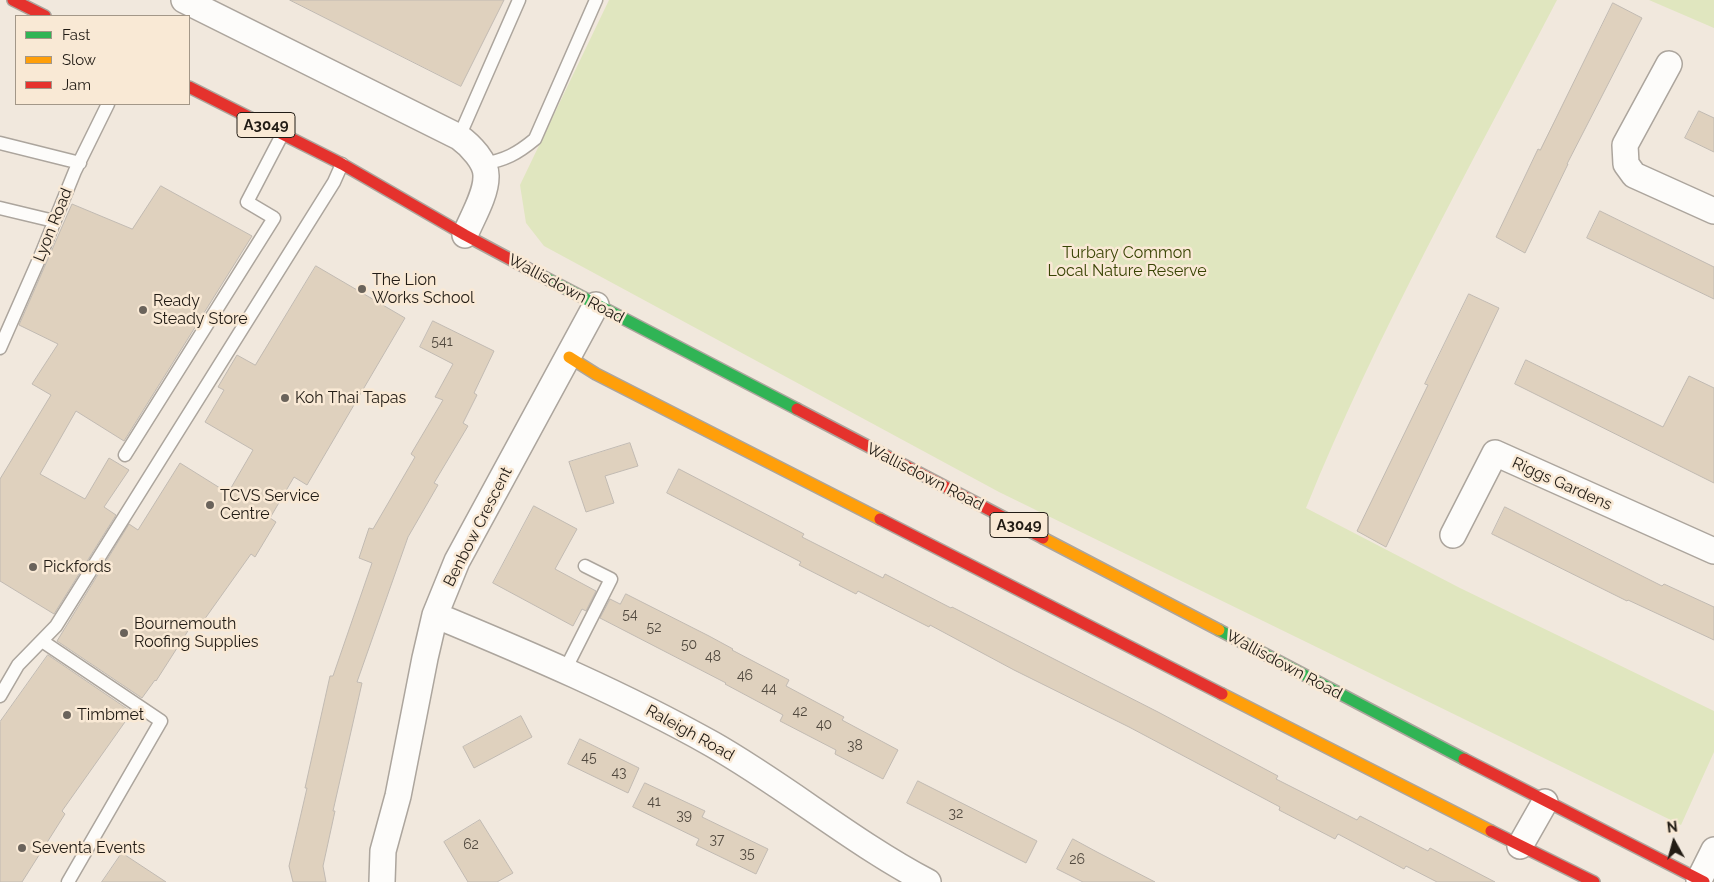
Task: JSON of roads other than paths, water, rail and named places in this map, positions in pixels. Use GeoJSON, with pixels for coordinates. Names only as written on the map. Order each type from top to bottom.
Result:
{"type":"FeatureCollection","features":[{"type":"Feature","properties":{"kind":"main road"},"geometry":{"type":"LineString","coordinates":[[13,0],[43,15]]}},
{"type":"Feature","properties":{"kind":"main road","name":"Wallisdown Road"},"geometry":{"type":"LineString","coordinates":[[190,88],[283,133],[342,164],[465,235],[596,305],[1545,802],[1701,881]]}},
{"type":"Feature","properties":{"kind":"main road"},"geometry":{"type":"LineString","coordinates":[[569,358],[614,383],[1594,882]]}},
{"type":"Feature","properties":{"kind":"street"},"geometry":{"type":"LineString","coordinates":[[184,0],[458,137],[468,144],[482,164],[487,176],[478,208],[465,235]]}},
{"type":"Feature","properties":{"kind":"street"},"geometry":{"type":"LineString","coordinates":[[1669,64],[1625,145],[1626,164],[1634,175],[1714,211]]}},
{"type":"Feature","properties":{"kind":"street","name":"Benbow Crescent"},"geometry":{"type":"LineString","coordinates":[[382,882],[383,851],[398,796],[435,615],[457,561],[569,358],[596,305]]}},
{"type":"Feature","properties":{"kind":"street","name":"Riggs Gardens"},"geometry":{"type":"LineString","coordinates":[[1453,535],[1495,453],[1714,552]]}},
{"type":"Feature","properties":{"kind":"street","name":"Raleigh Road"},"geometry":{"type":"LineString","coordinates":[[435,615],[565,670],[640,705],[712,744],[758,772],[894,864],[928,882]]}},
{"type":"Feature","properties":{"kind":"street"},"geometry":{"type":"LineString","coordinates":[[1520,846],[1545,802]]}},
{"type":"Feature","properties":{"kind":"street"},"geometry":{"type":"LineString","coordinates":[[1701,881],[1714,850]]}},
{"type":"Feature","properties":{"kind":"lane"},"geometry":{"type":"LineString","coordinates":[[458,137],[519,0]]}},
{"type":"Feature","properties":{"kind":"lane"},"geometry":{"type":"LineString","coordinates":[[482,164],[499,161],[519,152],[535,139],[596,0]]}},
{"type":"Feature","properties":{"kind":"lane","name":"Lyon Road"},"geometry":{"type":"LineString","coordinates":[[0,348],[54,221],[108,105]]}},
{"type":"Feature","properties":{"kind":"lane"},"geometry":{"type":"LineString","coordinates":[[125,455],[274,218],[247,202],[283,133]]}},
{"type":"Feature","properties":{"kind":"lane"},"geometry":{"type":"LineString","coordinates":[[0,143],[80,163]]}},
{"type":"Feature","properties":{"kind":"lane"},"geometry":{"type":"LineString","coordinates":[[0,696],[18,664],[56,626],[334,182],[342,164]]}},
{"type":"Feature","properties":{"kind":"lane"},"geometry":{"type":"LineString","coordinates":[[0,208],[54,221]]}},
{"type":"Feature","properties":{"kind":"lane"},"geometry":{"type":"LineString","coordinates":[[565,670],[611,579],[585,566]]}},
{"type":"Feature","properties":{"kind":"lane"},"geometry":{"type":"LineString","coordinates":[[42,641],[161,721],[68,882]]}},
{"type":"Feature","properties":{"kind":"place","name":"The Lion Works School"},"geometry":{"type":"Point","coordinates":[362,289]}},
{"type":"Feature","properties":{"kind":"place","name":"Ready Steady Store"},"geometry":{"type":"Point","coordinates":[143,310]}},
{"type":"Feature","properties":{"kind":"place","name":"Koh Thai Tapas"},"geometry":{"type":"Point","coordinates":[285,398]}},
{"type":"Feature","properties":{"kind":"place","name":"TCVS Service Centre"},"geometry":{"type":"Point","coordinates":[210,505]}},
{"type":"Feature","properties":{"kind":"place","name":"Pickfords"},"geometry":{"type":"Point","coordinates":[33,567]}},
{"type":"Feature","properties":{"kind":"place","name":"Bournemouth Roofing Supplies"},"geometry":{"type":"Point","coordinates":[124,633]}},
{"type":"Feature","properties":{"kind":"place","name":"Timbmet"},"geometry":{"type":"Point","coordinates":[67,715]}},
{"type":"Feature","properties":{"kind":"place","name":"Seventa Events"},"geometry":{"type":"Point","coordinates":[22,848]}},
{"type":"Feature","properties":{"kind":"park label","name":"Turbary Common Local Nature Reserve"},"geometry":{"type":"Point","coordinates":[1127,262]}}]}
